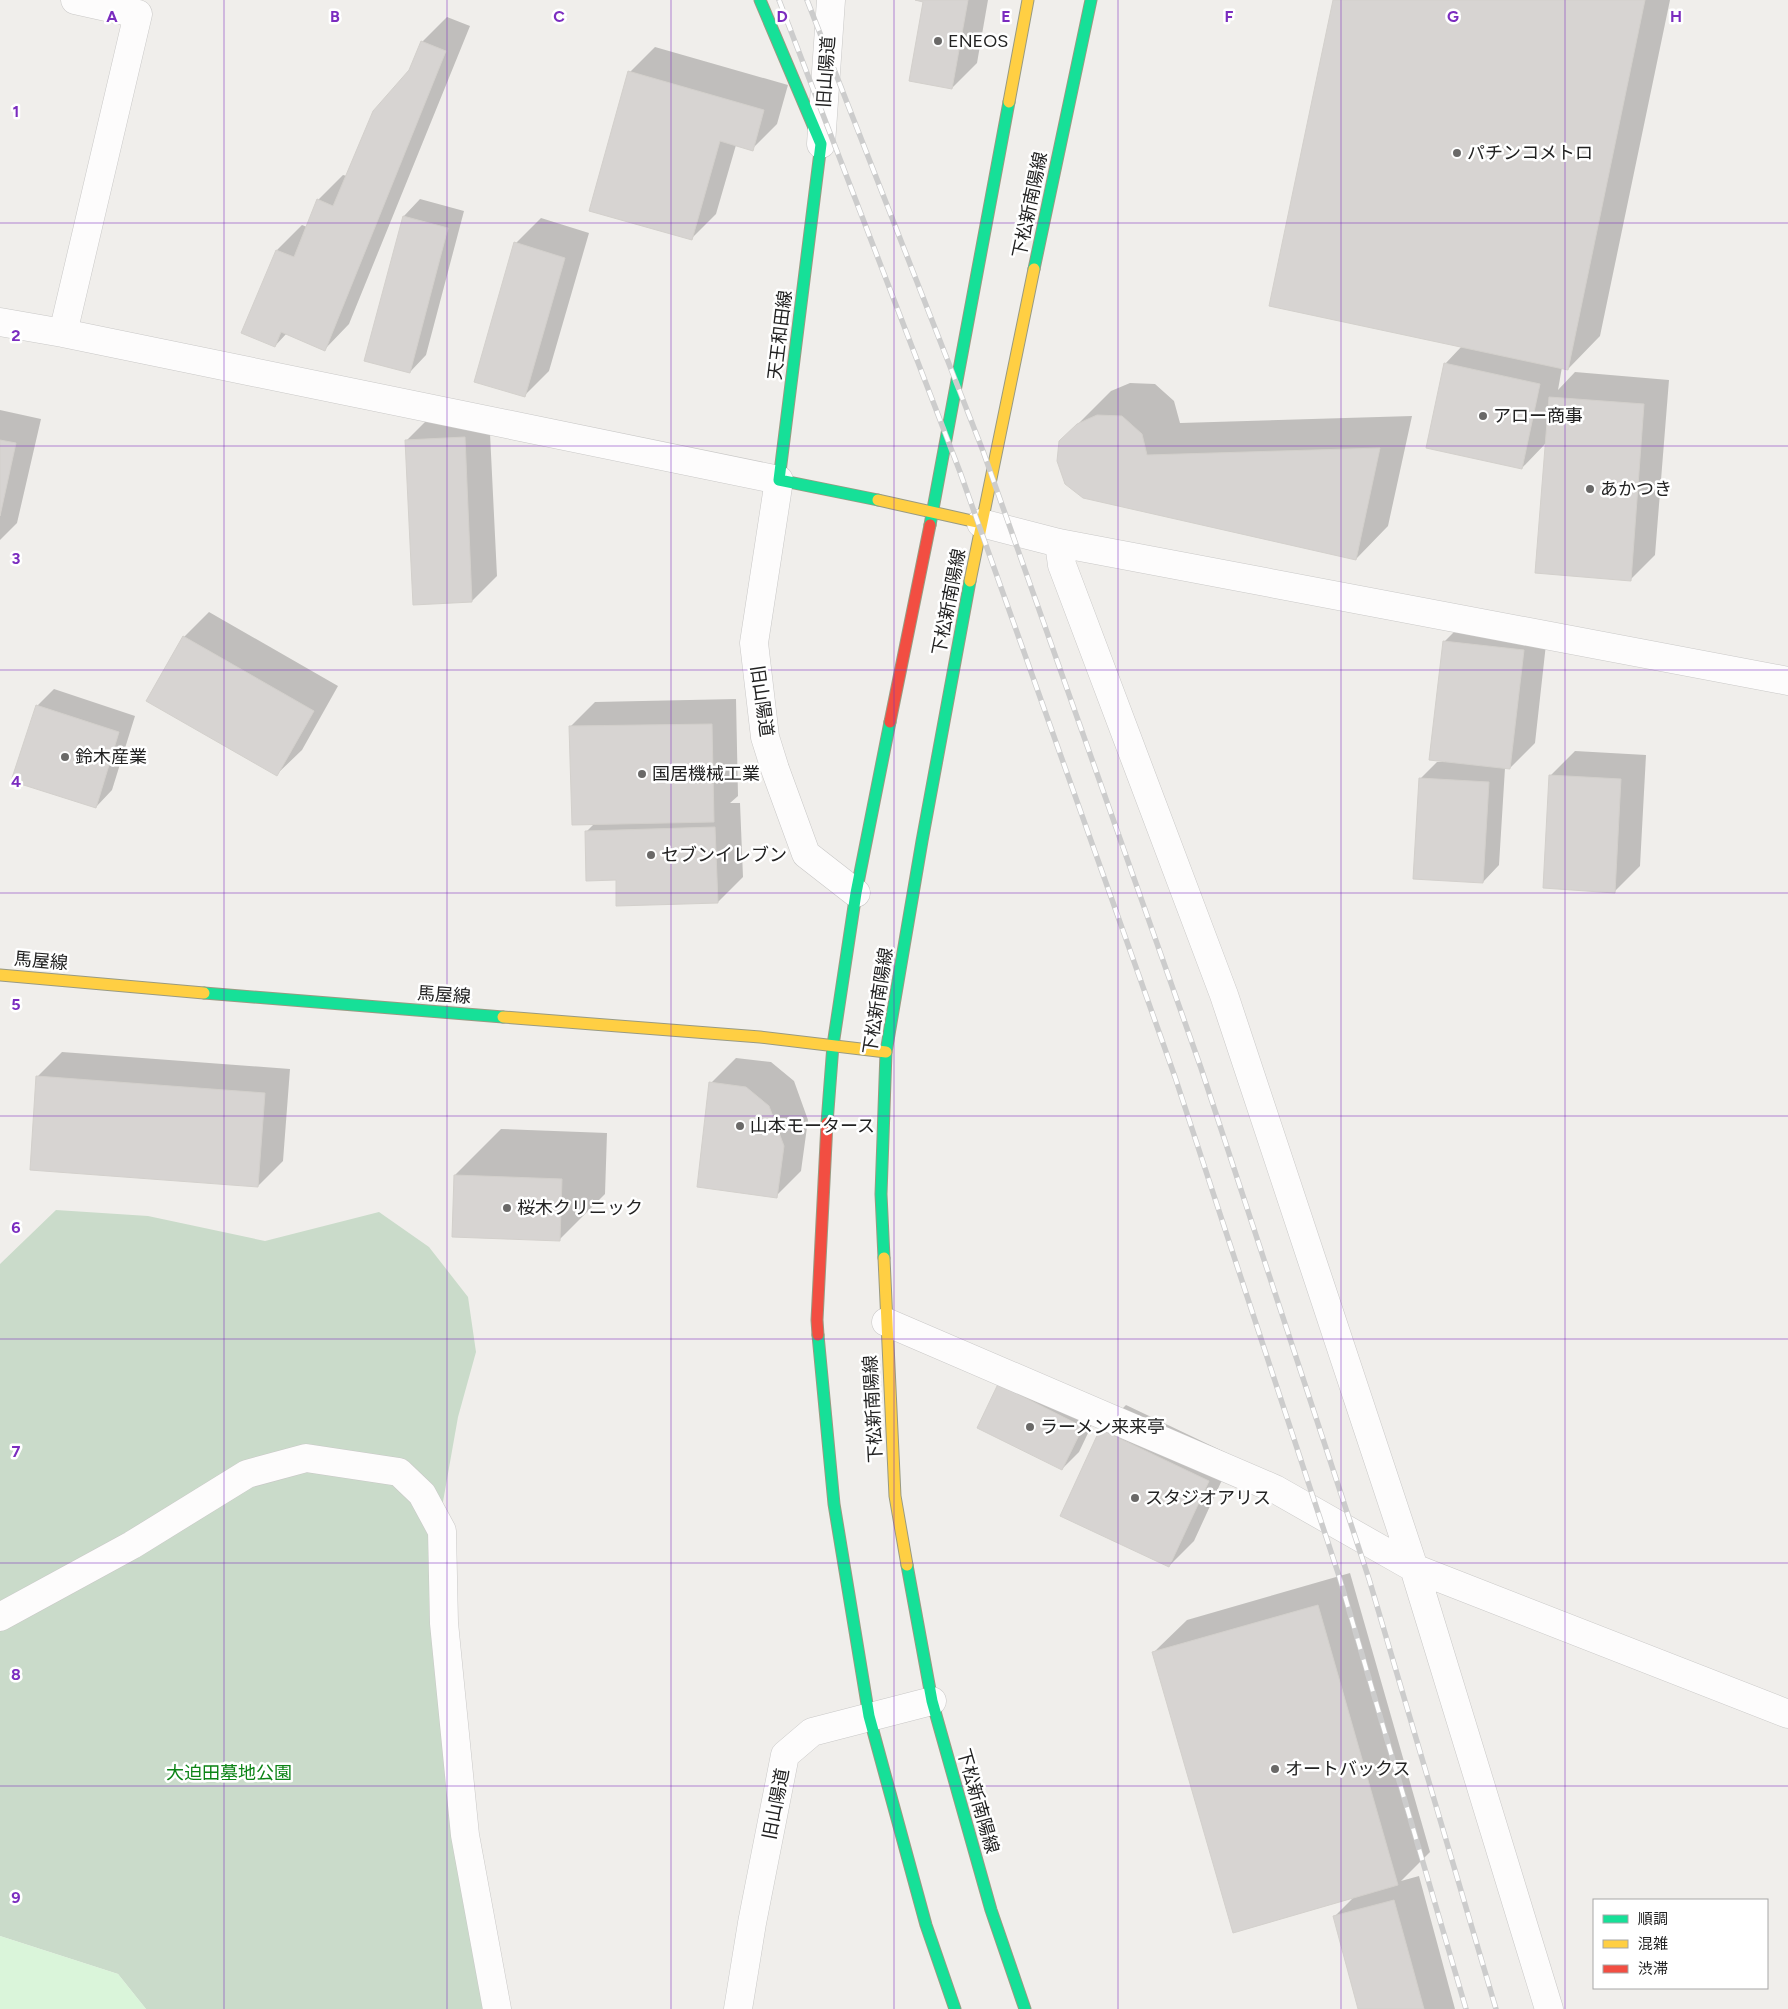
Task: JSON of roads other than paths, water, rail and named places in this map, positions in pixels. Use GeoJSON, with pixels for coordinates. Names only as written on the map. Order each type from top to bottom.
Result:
{"type":"FeatureCollection","features":[{"type":"Feature","properties":{"kind":"main road"},"geometry":{"type":"LineString","coordinates":[[760,0],[821,144]]}},
{"type":"Feature","properties":{"kind":"main road","name":"下松新南陽線"},"geometry":{"type":"LineString","coordinates":[[955,2009],[926,1925],[869,1716],[834,1504],[817,1320],[832,1044],[856,894],[933,511],[1028,0]]}},
{"type":"Feature","properties":{"kind":"main road","name":"下松新南陽線"},"geometry":{"type":"LineString","coordinates":[[1025,2009],[991,1910],[932,1701],[895,1496],[881,1194],[886,1052],[922,841],[981,523],[1091,0]]}},
{"type":"Feature","properties":{"kind":"main road","name":"天王和田線"},"geometry":{"type":"LineString","coordinates":[[779,480],[821,144]]}},
{"type":"Feature","properties":{"kind":"main road"},"geometry":{"type":"LineString","coordinates":[[779,480],[933,511],[981,523]]}},
{"type":"Feature","properties":{"kind":"main road","name":"馬屋線"},"geometry":{"type":"LineString","coordinates":[[0,975],[760,1037],[832,1044],[886,1052]]}},
{"type":"Feature","properties":{"kind":"street"},"geometry":{"type":"LineString","coordinates":[[63,333],[138,14],[75,0]]}},
{"type":"Feature","properties":{"kind":"street","name":"旧山陽道"},"geometry":{"type":"LineString","coordinates":[[821,144],[831,0]]}},
{"type":"Feature","properties":{"kind":"street"},"geometry":{"type":"LineString","coordinates":[[0,322],[63,333],[779,480]]}},
{"type":"Feature","properties":{"kind":"street","name":"旧山陽道"},"geometry":{"type":"LineString","coordinates":[[779,480],[754,643],[765,737],[806,854],[856,894]]}},
{"type":"Feature","properties":{"kind":"street"},"geometry":{"type":"LineString","coordinates":[[981,523],[1059,544],[1788,681]]}},
{"type":"Feature","properties":{"kind":"street"},"geometry":{"type":"LineString","coordinates":[[1059,544],[1062,565],[1224,995],[1414,1568],[1549,2009]]}},
{"type":"Feature","properties":{"kind":"street"},"geometry":{"type":"LineString","coordinates":[[886,1322],[1275,1489],[1414,1568],[1788,1714]]}},
{"type":"Feature","properties":{"kind":"street"},"geometry":{"type":"LineString","coordinates":[[0,1617],[132,1545],[247,1474],[306,1458],[399,1472],[422,1494],[442,1531],[444,1623],[465,1835],[497,2009]]}},
{"type":"Feature","properties":{"kind":"street","name":"旧山陽道"},"geometry":{"type":"LineString","coordinates":[[738,2009],[752,1923],[785,1755],[812,1732],[932,1701]]}},
{"type":"Feature","properties":{"kind":"railway"},"geometry":{"type":"LineString","coordinates":[[779,0],[960,472],[1175,1077],[1339,1576],[1466,2009]]}},
{"type":"Feature","properties":{"kind":"railway"},"geometry":{"type":"LineString","coordinates":[[807,0],[983,451],[1201,1068],[1369,1579],[1496,2009]]}},
{"type":"Feature","properties":{"kind":"place","name":"ENEOS"},"geometry":{"type":"Point","coordinates":[938,41]}},
{"type":"Feature","properties":{"kind":"place","name":"パチンコメトロ"},"geometry":{"type":"Point","coordinates":[1457,153]}},
{"type":"Feature","properties":{"kind":"place","name":"アロー商事"},"geometry":{"type":"Point","coordinates":[1483,416]}},
{"type":"Feature","properties":{"kind":"place","name":"あかつき"},"geometry":{"type":"Point","coordinates":[1590,489]}},
{"type":"Feature","properties":{"kind":"place","name":"鈴木産業"},"geometry":{"type":"Point","coordinates":[65,757]}},
{"type":"Feature","properties":{"kind":"place","name":"国居機械工業"},"geometry":{"type":"Point","coordinates":[642,774]}},
{"type":"Feature","properties":{"kind":"place","name":"セブンイレブン"},"geometry":{"type":"Point","coordinates":[651,855]}},
{"type":"Feature","properties":{"kind":"place","name":"山本モータース"},"geometry":{"type":"Point","coordinates":[740,1126]}},
{"type":"Feature","properties":{"kind":"place","name":"桜木クリニック"},"geometry":{"type":"Point","coordinates":[507,1208]}},
{"type":"Feature","properties":{"kind":"place","name":"ラーメン来来亭"},"geometry":{"type":"Point","coordinates":[1030,1427]}},
{"type":"Feature","properties":{"kind":"place","name":"スタジオアリス"},"geometry":{"type":"Point","coordinates":[1135,1498]}},
{"type":"Feature","properties":{"kind":"place","name":"オートバックス"},"geometry":{"type":"Point","coordinates":[1275,1769]}},
{"type":"Feature","properties":{"kind":"park label","name":"大迫田墓地公園"},"geometry":{"type":"Point","coordinates":[229,1773]}}]}
